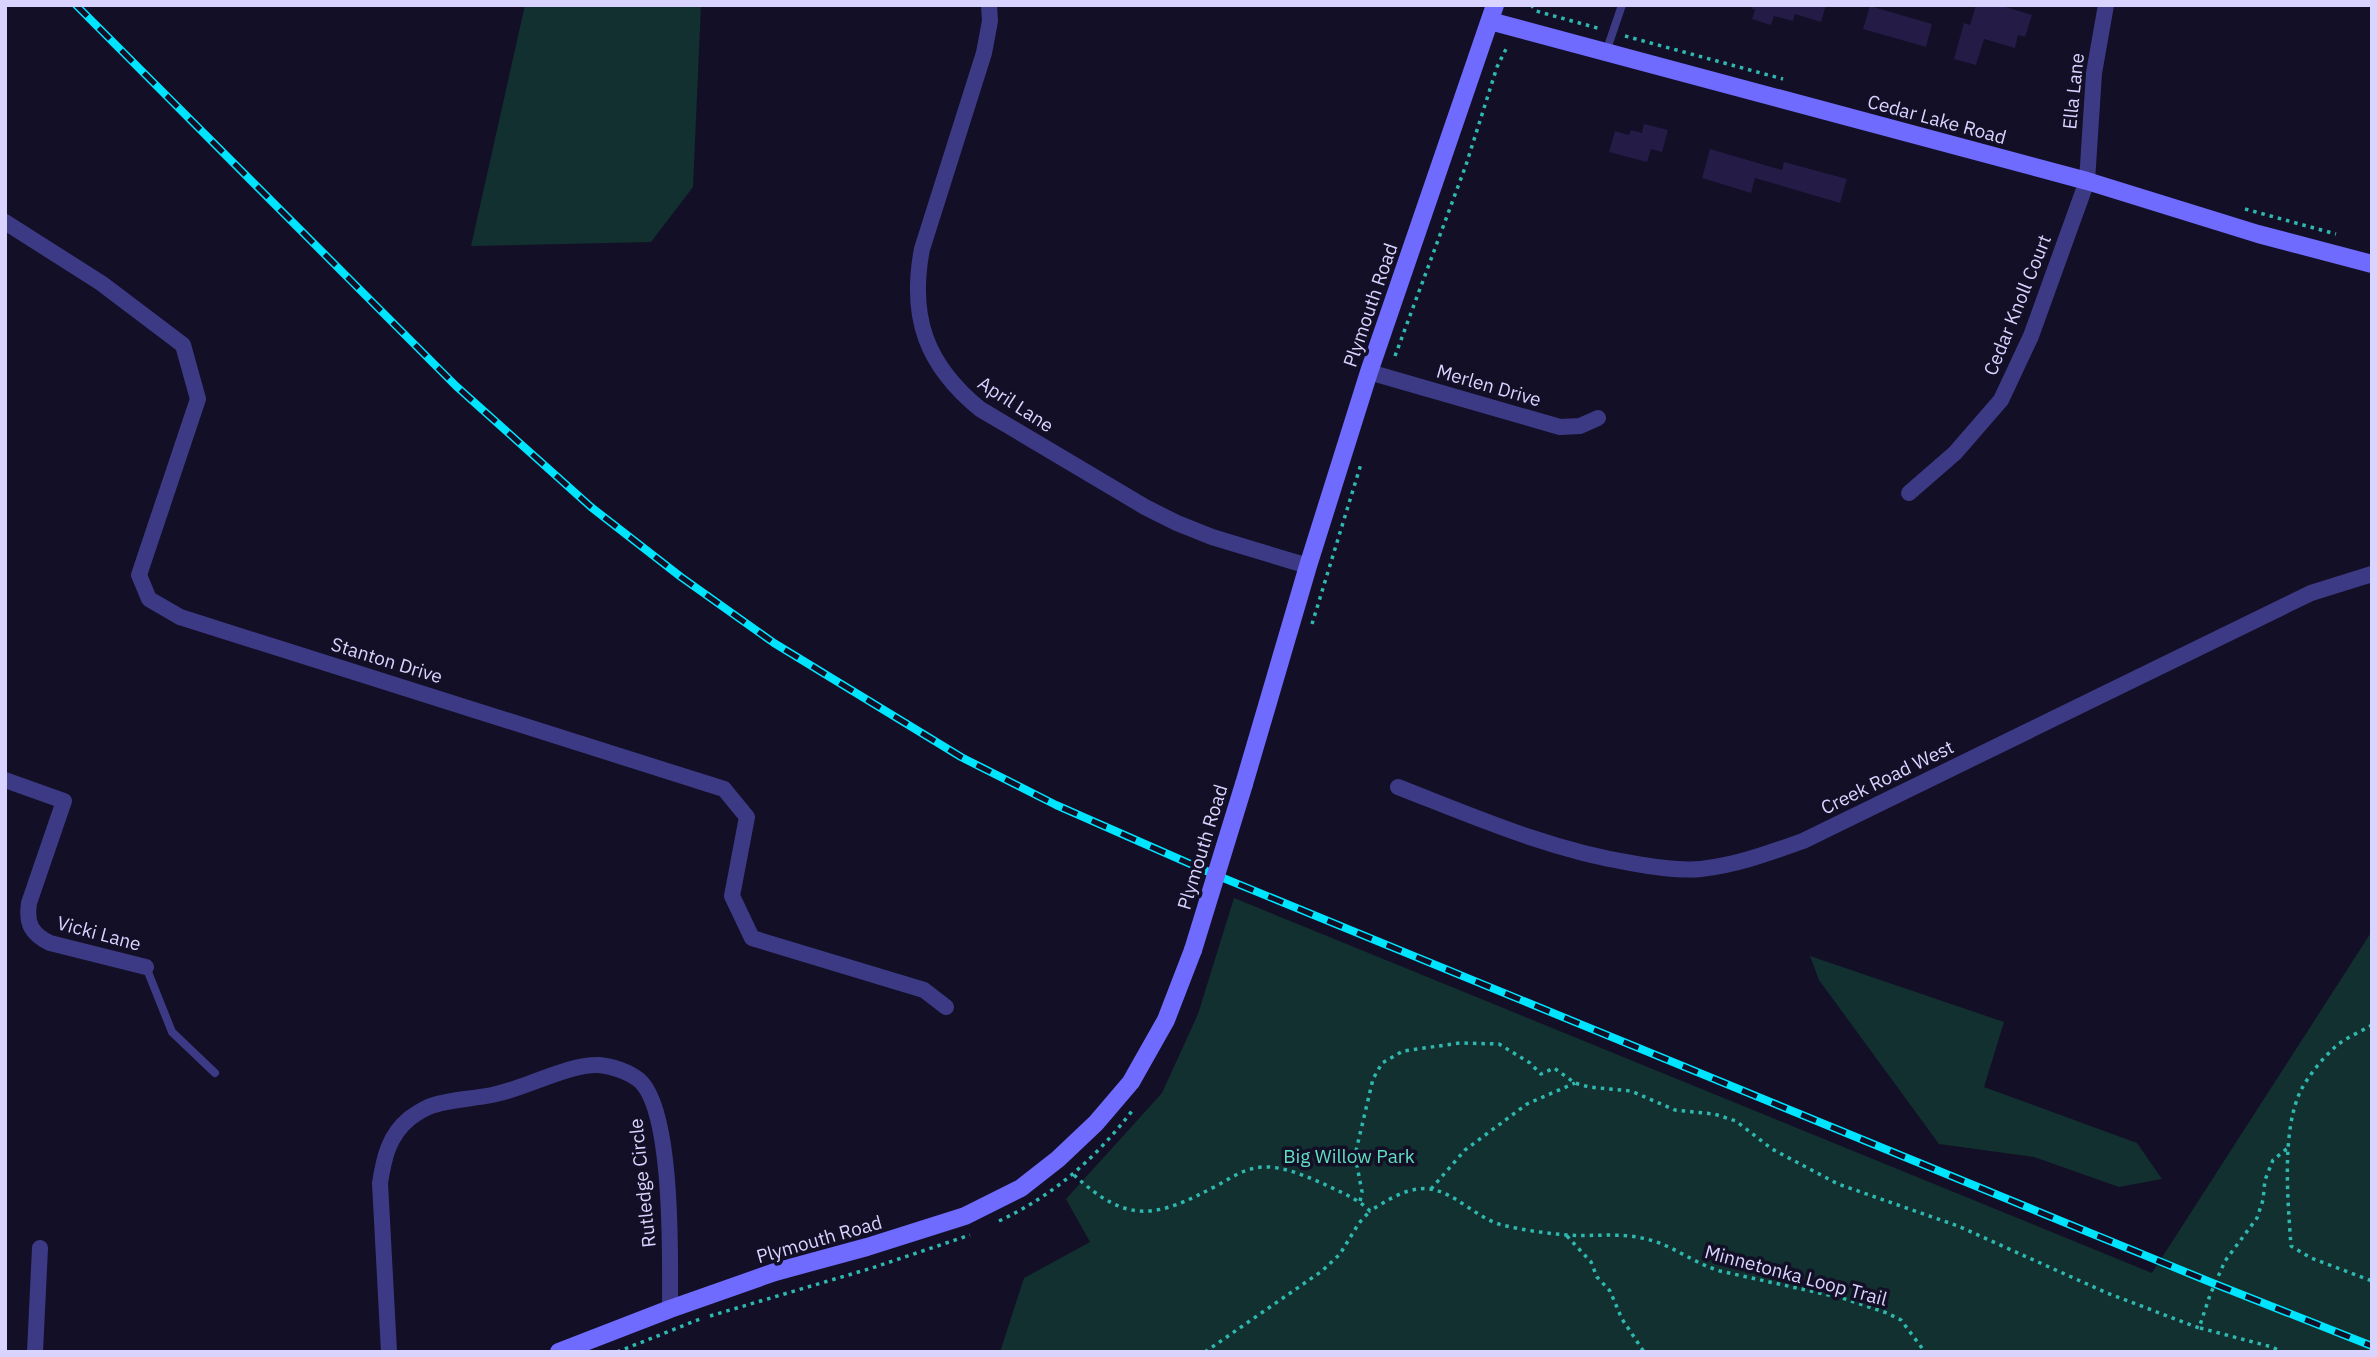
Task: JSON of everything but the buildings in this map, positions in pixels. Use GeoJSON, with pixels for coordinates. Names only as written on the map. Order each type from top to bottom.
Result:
{"type":"FeatureCollection","features":[{"type":"Feature","properties":{"kind":"main road","name":"Plymouth Road"},"geometry":{"type":"LineString","coordinates":[[559,1352],[775,1272],[867,1248],[965,1216],[1021,1188],[1058,1159],[1096,1123],[1131,1082],[1167,1020],[1193,950],[1369,372],[1493,13]]}},
{"type":"Feature","properties":{"kind":"main road","name":"Cedar Lake Road"},"geometry":{"type":"LineString","coordinates":[[1493,13],[1606,52],[2087,181],[2258,234],[2372,264]]}},
{"type":"Feature","properties":{"kind":"street","name":"April Lane"},"geometry":{"type":"LineString","coordinates":[[989,5],[990,21],[984,53],[922,249],[916,279],[918,309],[926,338],[939,366],[956,390],[980,410],[1145,507],[1212,537],[1308,566]]}},
{"type":"Feature","properties":{"kind":"street","name":"Ella Lane"},"geometry":{"type":"LineString","coordinates":[[2087,181],[2094,73],[2106,5]]}},
{"type":"Feature","properties":{"kind":"street","name":"Cedar Knoll Court"},"geometry":{"type":"LineString","coordinates":[[1909,493],[1955,453],[2001,400],[2031,336],[2087,181]]}},
{"type":"Feature","properties":{"kind":"street","name":"Stanton Drive"},"geometry":{"type":"LineString","coordinates":[[5,222],[101,283],[183,345],[198,399],[139,575],[149,599],[180,617],[724,789],[747,817],[733,896],[752,938],[925,990],[946,1007]]}},
{"type":"Feature","properties":{"kind":"street","name":"Merlen Drive"},"geometry":{"type":"LineString","coordinates":[[1369,372],[1560,427],[1580,426],[1598,418]]}},
{"type":"Feature","properties":{"kind":"street","name":"Creek Road West"},"geometry":{"type":"LineString","coordinates":[[1398,787],[1540,842],[1597,858],[1650,866],[1698,869],[1748,861],[1804,841],[2311,593],[2372,574]]}},
{"type":"Feature","properties":{"kind":"street","name":"Vicki Lane"},"geometry":{"type":"LineString","coordinates":[[5,780],[64,801],[29,903],[27,914],[30,928],[50,943],[146,967]]}},
{"type":"Feature","properties":{"kind":"street","name":"Rutledge Circle"},"geometry":{"type":"LineString","coordinates":[[389,1352],[380,1183],[383,1160],[392,1136],[410,1118],[430,1106],[491,1096],[579,1067],[600,1065],[621,1070],[639,1080],[652,1098],[659,1119],[670,1219],[670,1309]]}},
{"type":"Feature","properties":{"kind":"street"},"geometry":{"type":"LineString","coordinates":[[35,1352],[40,1248]]}},
{"type":"Feature","properties":{"kind":"lane"},"geometry":{"type":"LineString","coordinates":[[1606,52],[1622,5]]}},
{"type":"Feature","properties":{"kind":"lane"},"geometry":{"type":"LineString","coordinates":[[146,967],[172,1032],[215,1073]]}},
{"type":"Feature","properties":{"kind":"path"},"geometry":{"type":"LineString","coordinates":[[2372,1025],[2336,1046],[2306,1083],[2300,1092],[2289,1147],[2291,1246],[2311,1258],[2372,1282]]}},
{"type":"Feature","properties":{"kind":"path"},"geometry":{"type":"LineString","coordinates":[[1360,1201],[1362,1192],[1354,1155],[1373,1079],[1382,1063],[1403,1051],[1460,1043],[1499,1044],[1541,1073],[1554,1068],[1575,1083],[1631,1091],[1675,1110],[1714,1114],[1736,1121],[1772,1149],[1838,1184],[1958,1226],[2107,1293],[2200,1328],[2282,1352]]}},
{"type":"Feature","properties":{"kind":"path"},"geometry":{"type":"LineString","coordinates":[[1205,1352],[1322,1271],[1340,1254],[1359,1223],[1370,1211],[1404,1192],[1431,1189],[1465,1150],[1527,1104],[1575,1083]]}},
{"type":"Feature","properties":{"kind":"path"},"geometry":{"type":"LineString","coordinates":[[2200,1328],[2210,1295],[2225,1261],[2257,1218],[2263,1200],[2264,1180],[2273,1160],[2289,1147]]}},
{"type":"Feature","properties":{"kind":"path"},"geometry":{"type":"LineString","coordinates":[[1074,1175],[1108,1203],[1135,1211],[1162,1209],[1183,1203],[1246,1170],[1263,1167],[1301,1174],[1360,1201],[1370,1211]]}},
{"type":"Feature","properties":{"kind":"path","name":"Minnetonka Loop Trail"},"geometry":{"type":"LineString","coordinates":[[1431,1189],[1498,1224],[1567,1235],[1645,1238],[1665,1244],[1700,1265],[1720,1271],[1842,1297],[1901,1320],[1925,1352]]}},
{"type":"Feature","properties":{"kind":"path"},"geometry":{"type":"LineString","coordinates":[[1567,1235],[1591,1262],[1597,1278],[1610,1291],[1622,1319],[1644,1352]]}},
{"type":"Feature","properties":{"kind":"green space"},"geometry":{"type":"Polygon","coordinates":[[[525,5],[701,5],[693,187],[651,242],[471,246],[525,5]]]}},
{"type":"Feature","properties":{"kind":"green space","name":"Big Willow Park"},"geometry":{"type":"Polygon","coordinates":[[[1234,898],[2152,1273],[2372,931],[2372,1352],[1000,1352],[1024,1278],[1090,1242],[1066,1199],[1162,1093],[1198,1014],[1234,898]]]}},
{"type":"Feature","properties":{"kind":"green space"},"geometry":{"type":"Polygon","coordinates":[[[1810,956],[2004,1022],[1984,1087],[2137,1143],[2162,1179],[2119,1187],[2034,1157],[1939,1144],[1819,980],[1810,956]]]}},
{"type":"Feature","properties":{"kind":"railway"},"geometry":{"type":"LineString","coordinates":[[76,5],[456,386],[591,507],[681,577],[774,643],[961,757],[1056,805],[1211,873],[2372,1346]]}}]}
